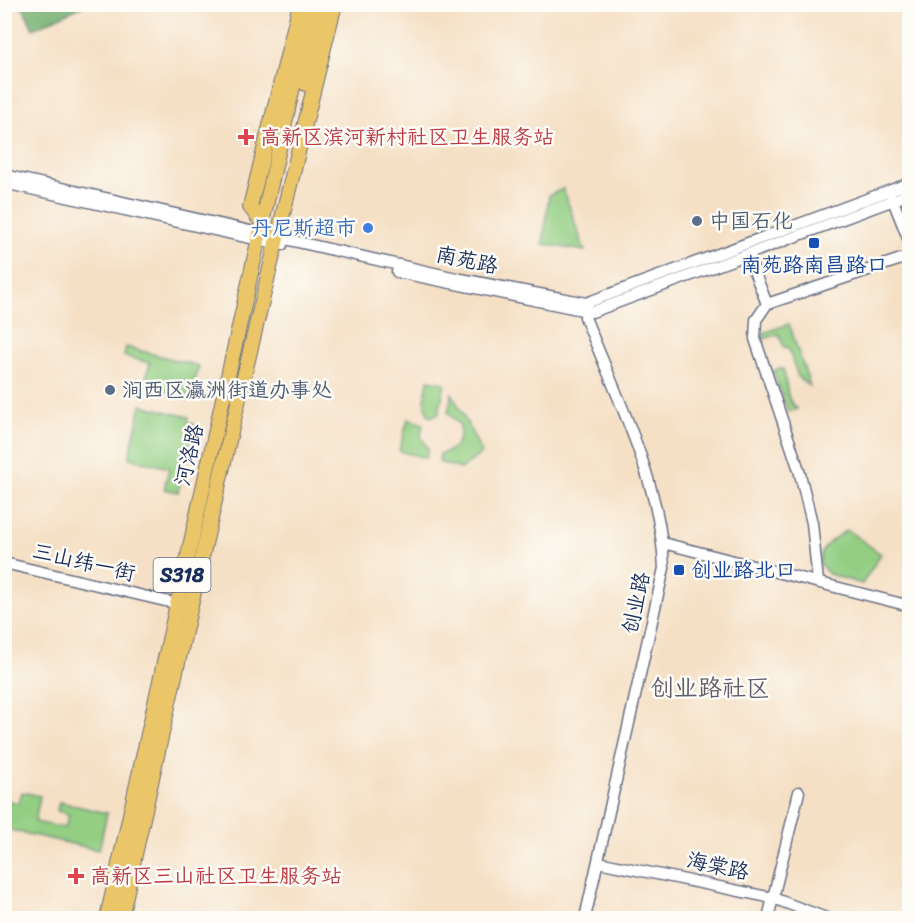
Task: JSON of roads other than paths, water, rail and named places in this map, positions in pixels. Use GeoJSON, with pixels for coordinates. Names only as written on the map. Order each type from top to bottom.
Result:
{"type":"FeatureCollection","features":[{"type":"Feature","properties":{"kind":"main road","name":"河洛路"},"geometry":{"type":"LineString","coordinates":[[294,169],[290,99],[300,4]]}},
{"type":"Feature","properties":{"kind":"main road"},"geometry":{"type":"LineString","coordinates":[[290,99],[312,4]]}},
{"type":"Feature","properties":{"kind":"main road"},"geometry":{"type":"LineString","coordinates":[[290,99],[324,4]]}},
{"type":"Feature","properties":{"kind":"main road","name":"河洛路"},"geometry":{"type":"LineString","coordinates":[[107,918],[182,605],[336,4]]}},
{"type":"Feature","properties":{"kind":"main road","name":"河洛路"},"geometry":{"type":"LineString","coordinates":[[121,918],[182,605],[260,232],[250,207],[290,99]]}},
{"type":"Feature","properties":{"kind":"street","name":"南苑路"},"geometry":{"type":"LineString","coordinates":[[4,175],[260,232],[275,240],[453,285],[589,307]]}},
{"type":"Feature","properties":{"kind":"street","name":"南苑路"},"geometry":{"type":"LineString","coordinates":[[4,183],[260,232]]}},
{"type":"Feature","properties":{"kind":"street"},"geometry":{"type":"LineString","coordinates":[[589,307],[909,183]]}},
{"type":"Feature","properties":{"kind":"street"},"geometry":{"type":"LineString","coordinates":[[589,307],[748,256],[909,194]]}},
{"type":"Feature","properties":{"kind":"street"},"geometry":{"type":"LineString","coordinates":[[892,199],[909,243]]}},
{"type":"Feature","properties":{"kind":"street"},"geometry":{"type":"LineString","coordinates":[[748,256],[766,304]]}},
{"type":"Feature","properties":{"kind":"street"},"geometry":{"type":"LineString","coordinates":[[819,582],[812,523],[799,470],[756,339],[756,320],[766,304],[909,256]]}},
{"type":"Feature","properties":{"kind":"street","name":"创业路"},"geometry":{"type":"LineString","coordinates":[[589,307],[585,317],[652,488],[666,543],[669,569],[590,918]]}},
{"type":"Feature","properties":{"kind":"street"},"geometry":{"type":"LineString","coordinates":[[666,543],[909,606]]}},
{"type":"Feature","properties":{"kind":"street","name":"三山纬一街"},"geometry":{"type":"LineString","coordinates":[[4,563],[182,605]]}},
{"type":"Feature","properties":{"kind":"street"},"geometry":{"type":"LineString","coordinates":[[768,918],[799,792]]}},
{"type":"Feature","properties":{"kind":"street","name":"创业路"},"geometry":{"type":"LineString","coordinates":[[585,918],[601,862]]}},
{"type":"Feature","properties":{"kind":"street","name":"海棠路"},"geometry":{"type":"LineString","coordinates":[[601,862],[773,898],[826,918]]}},
{"type":"Feature","properties":{"kind":"place","name":"高新区滨河新村社区卫生服务站"},"geometry":{"type":"Point","coordinates":[246,137]}},
{"type":"Feature","properties":{"kind":"place","name":"中国石化"},"geometry":{"type":"Point","coordinates":[697,221]}},
{"type":"Feature","properties":{"kind":"place","name":"丹尼斯超市"},"geometry":{"type":"Point","coordinates":[368,228]}},
{"type":"Feature","properties":{"kind":"place","name":"南苑路南昌路口"},"geometry":{"type":"Point","coordinates":[814,243]}},
{"type":"Feature","properties":{"kind":"place","name":"涧西区瀛洲街道办事处"},"geometry":{"type":"Point","coordinates":[110,390]}},
{"type":"Feature","properties":{"kind":"place","name":"创业路北口"},"geometry":{"type":"Point","coordinates":[679,570]}},
{"type":"Feature","properties":{"kind":"place","name":"高新区三山社区卫生服务站"},"geometry":{"type":"Point","coordinates":[76,876]}},
{"type":"Feature","properties":{"kind":"district","name":"创业路社区"},"geometry":{"type":"Point","coordinates":[710,688]}}]}
